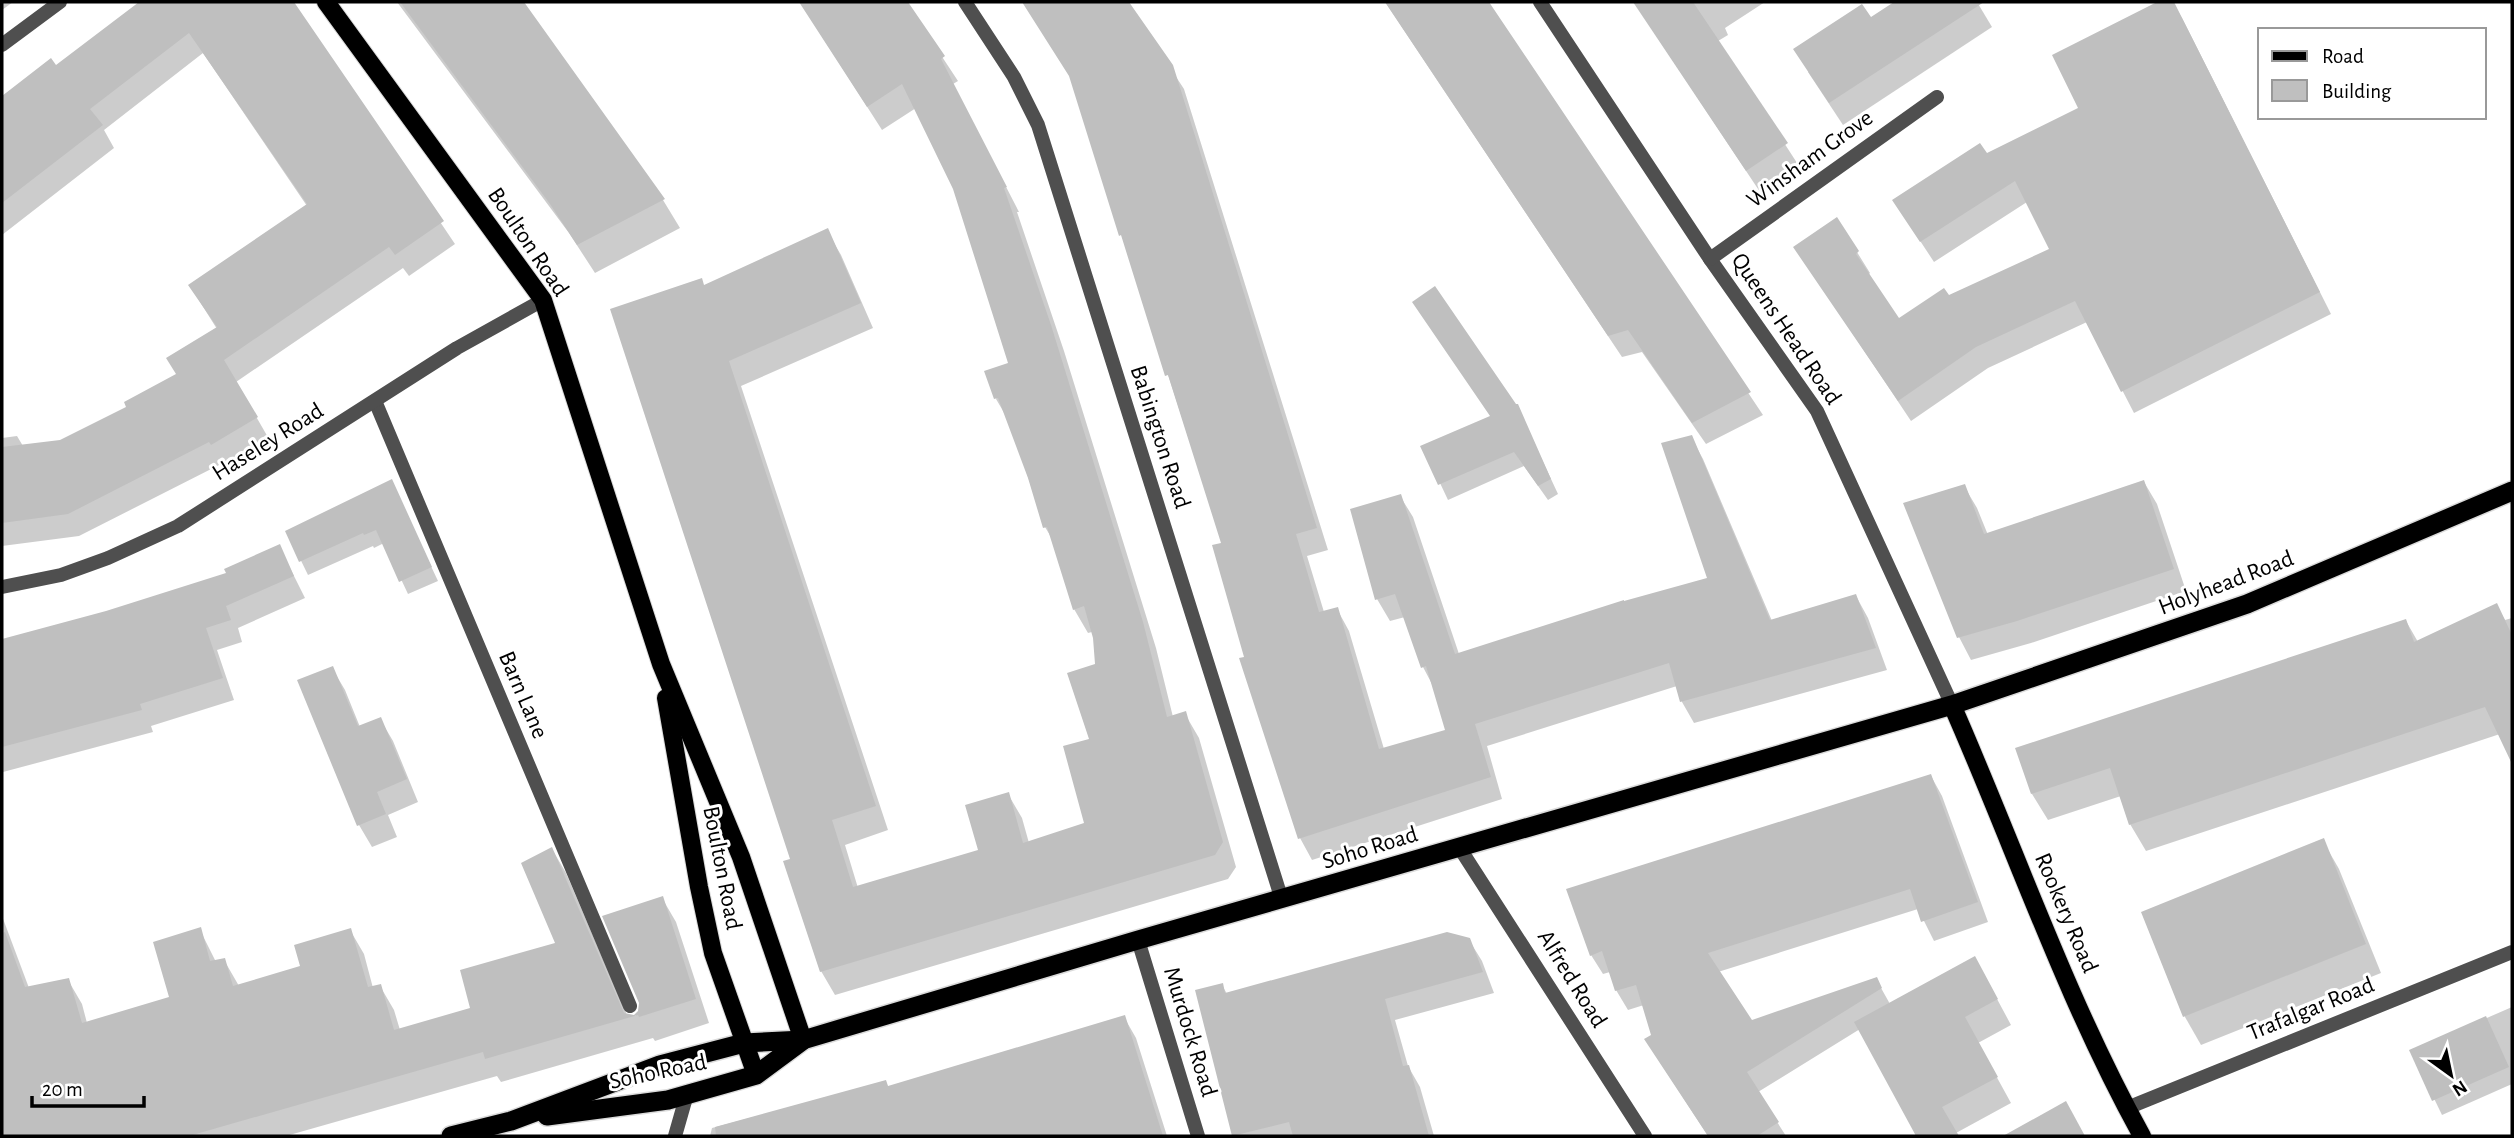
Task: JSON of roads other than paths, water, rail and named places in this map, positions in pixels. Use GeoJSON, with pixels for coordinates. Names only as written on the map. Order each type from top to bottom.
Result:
{"type":"FeatureCollection","features":[{"type":"Feature","properties":{"kind":"highway","name":"Holyhead Road"},"geometry":{"type":"LineString","coordinates":[[1952,705],[2247,604],[2512,491]]}},
{"type":"Feature","properties":{"kind":"highway","name":"Soho Road"},"geometry":{"type":"LineString","coordinates":[[511,1121],[660,1065],[744,1043],[803,1040],[1138,940],[1952,705]]}},
{"type":"Feature","properties":{"kind":"highway","name":"Soho Road"},"geometry":{"type":"LineString","coordinates":[[451,1136],[511,1121],[668,1100],[756,1075],[803,1040]]}},
{"type":"Feature","properties":{"kind":"main road","name":"Boulton Road"},"geometry":{"type":"LineString","coordinates":[[326,2],[543,300],[661,664],[741,857],[803,1040]]}},
{"type":"Feature","properties":{"kind":"main road","name":"Boulton Road"},"geometry":{"type":"LineString","coordinates":[[661,664],[713,953],[756,1075]]}},
{"type":"Feature","properties":{"kind":"main road","name":"Rookery Road"},"geometry":{"type":"LineString","coordinates":[[1952,705],[2067,980],[2126,1108],[2142,1136]]}},
{"type":"Feature","properties":{"kind":"street"},"geometry":{"type":"LineString","coordinates":[[2,45],[60,2]]}},
{"type":"Feature","properties":{"kind":"street","name":"Babington Road"},"geometry":{"type":"LineString","coordinates":[[965,2],[1014,77],[1038,125],[1282,900]]}},
{"type":"Feature","properties":{"kind":"street","name":"Queens Head Road"},"geometry":{"type":"LineString","coordinates":[[1540,2],[1710,258],[1817,411],[1952,705]]}},
{"type":"Feature","properties":{"kind":"street","name":"Winsham Grove"},"geometry":{"type":"LineString","coordinates":[[1710,258],[1937,97]]}},
{"type":"Feature","properties":{"kind":"street","name":"Haseley Road"},"geometry":{"type":"LineString","coordinates":[[2,587],[61,575],[108,558],[177,526],[457,348],[543,300]]}},
{"type":"Feature","properties":{"kind":"street","name":"Barn Lane"},"geometry":{"type":"LineString","coordinates":[[375,401],[629,1006]]}},
{"type":"Feature","properties":{"kind":"street","name":"Alfred Road"},"geometry":{"type":"LineString","coordinates":[[1459,847],[1645,1136]]}},
{"type":"Feature","properties":{"kind":"street","name":"Murdock Road"},"geometry":{"type":"LineString","coordinates":[[1138,940],[1198,1136]]}},
{"type":"Feature","properties":{"kind":"street","name":"Trafalgar Road"},"geometry":{"type":"LineString","coordinates":[[2126,1108],[2512,952]]}},
{"type":"Feature","properties":{"kind":"street"},"geometry":{"type":"LineString","coordinates":[[675,1136],[687,1094]]}}]}
